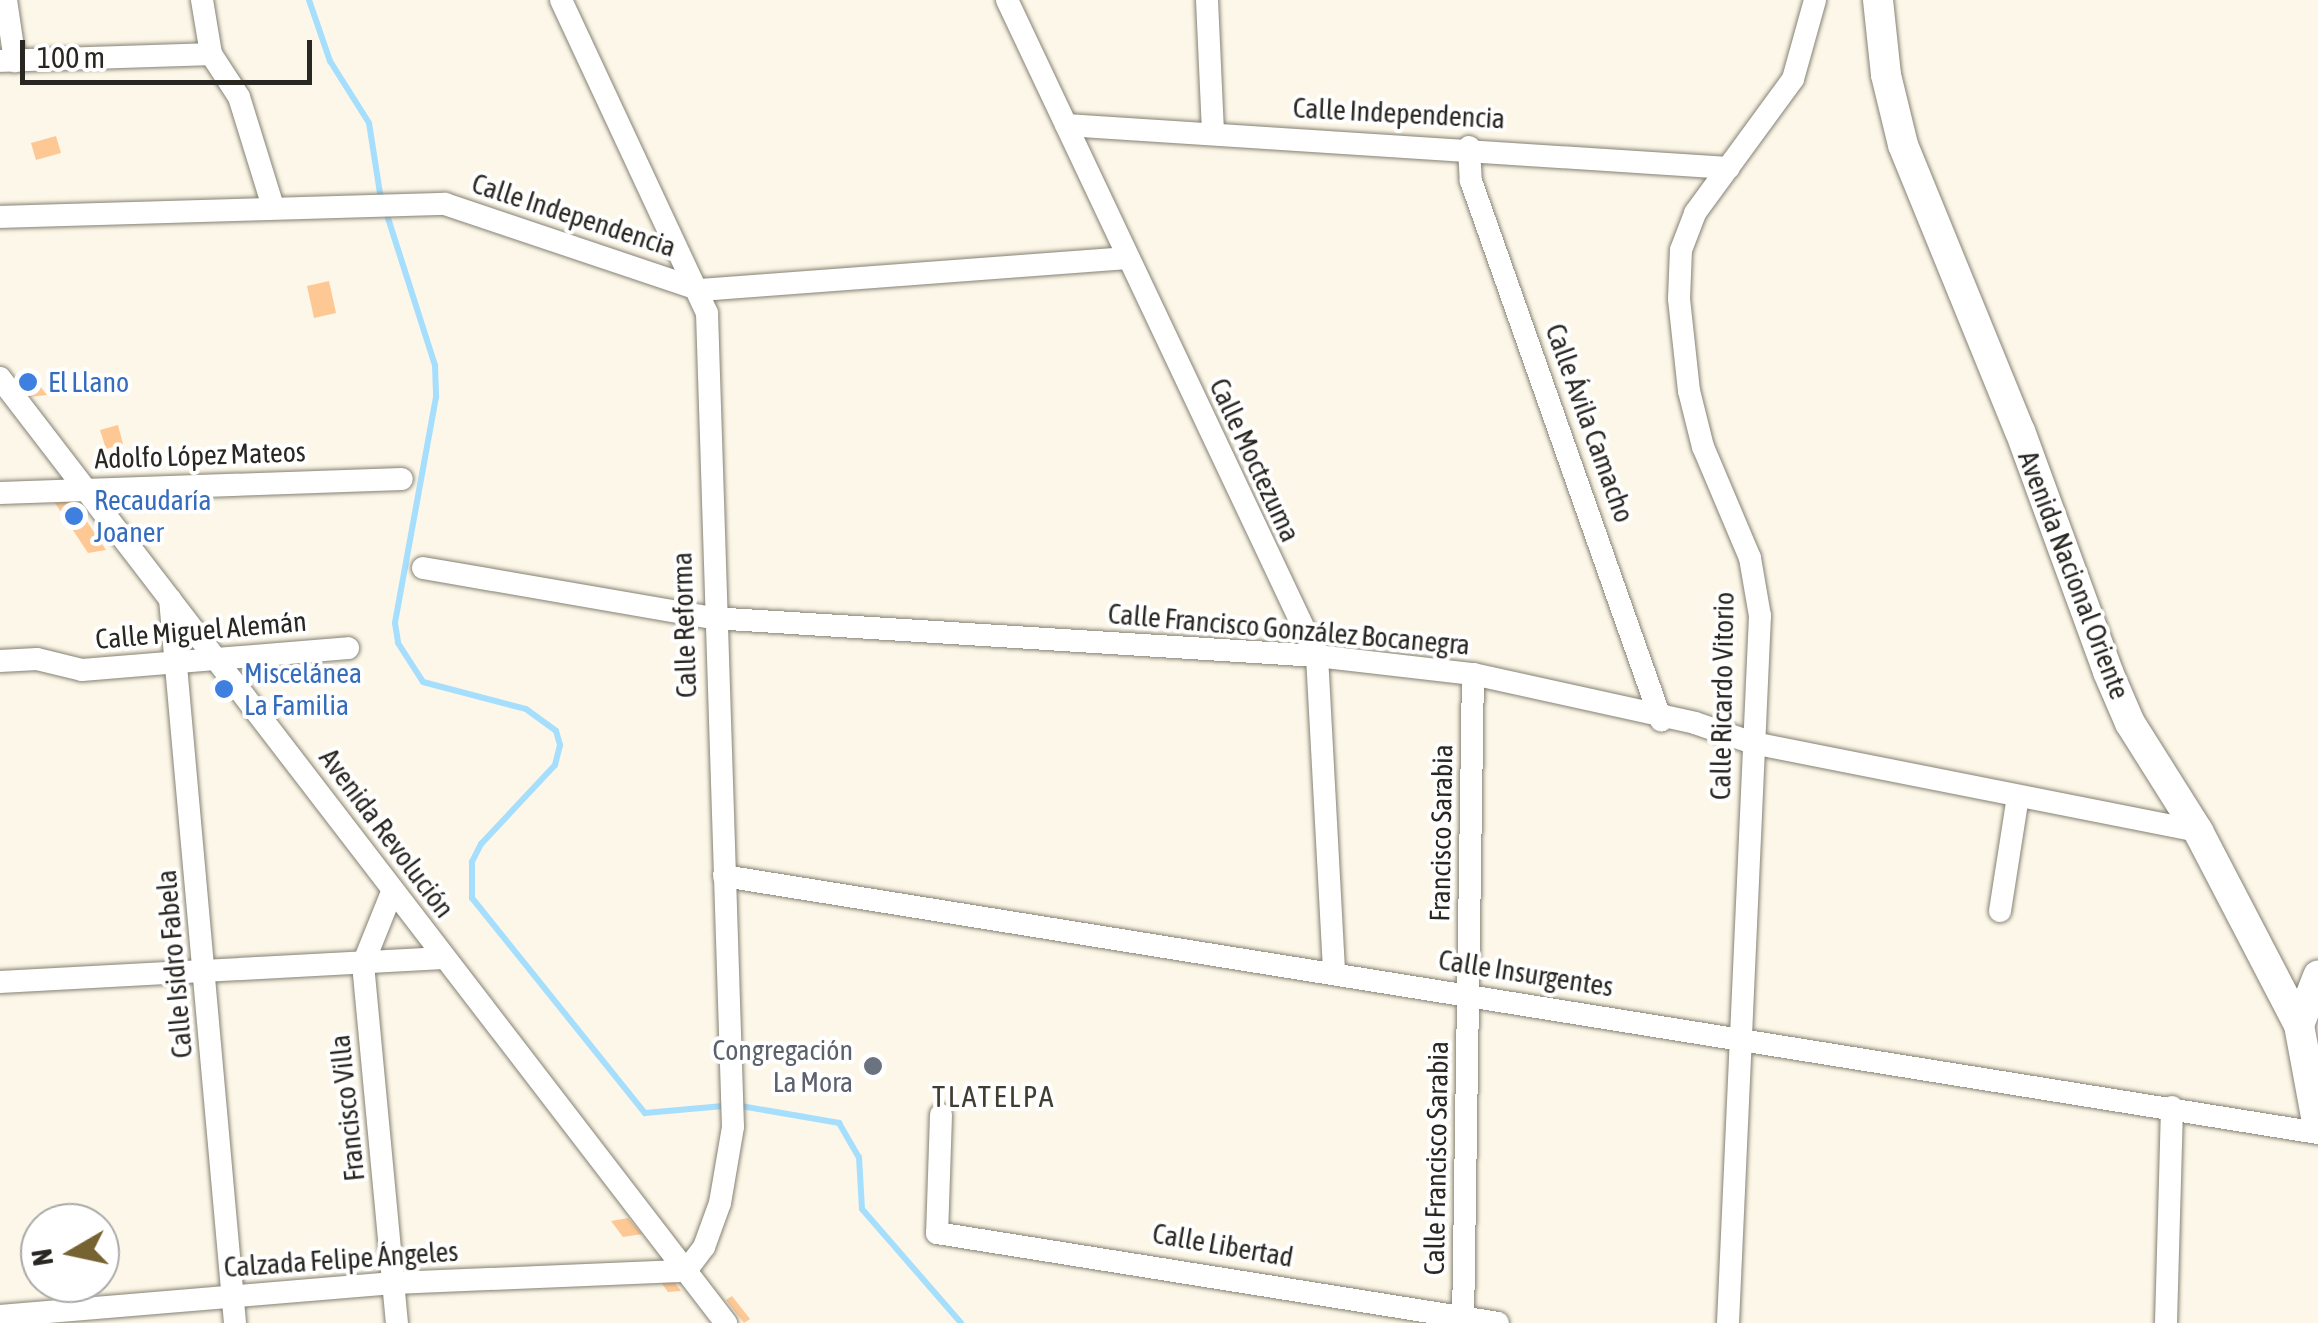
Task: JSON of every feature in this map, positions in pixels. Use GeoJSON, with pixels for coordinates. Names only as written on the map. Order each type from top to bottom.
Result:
{"type":"FeatureCollection","features":[{"type":"Feature","properties":{"kind":"street"},"geometry":{"type":"LineString","coordinates":[[6,0],[8,61],[211,54]]}},
{"type":"Feature","properties":{"kind":"street"},"geometry":{"type":"LineString","coordinates":[[202,0],[211,54],[239,97],[273,207]]}},
{"type":"Feature","properties":{"kind":"street","name":"Calle Reforma"},"geometry":{"type":"LineString","coordinates":[[561,0],[702,290],[712,618],[734,1094],[733,1127],[720,1203],[704,1247],[686,1271]]}},
{"type":"Feature","properties":{"kind":"street","name":"Calle Moctezuma"},"geometry":{"type":"LineString","coordinates":[[1008,0],[1318,656],[1334,972]]}},
{"type":"Feature","properties":{"kind":"street"},"geometry":{"type":"LineString","coordinates":[[1207,0],[1213,132]]}},
{"type":"Feature","properties":{"kind":"street","name":"Calle Ricardo Vitorio"},"geometry":{"type":"LineString","coordinates":[[1728,1323],[1757,587],[1703,447],[1678,300],[1681,250],[1695,213],[1793,79],[1816,0]]}},
{"type":"Feature","properties":{"kind":"street","name":"Avenida Nacional Oriente"},"geometry":{"type":"LineString","coordinates":[[1878,0],[1886,75],[1903,145],[2130,723],[2198,831],[2299,1025],[2318,1130]]}},
{"type":"Feature","properties":{"kind":"street","name":"Calle Independencia"},"geometry":{"type":"LineString","coordinates":[[1066,125],[1469,146],[1728,168]]}},
{"type":"Feature","properties":{"kind":"street","name":"Calle Ávila Camacho"},"geometry":{"type":"LineString","coordinates":[[1469,146],[1471,181],[1661,720]]}},
{"type":"Feature","properties":{"kind":"street","name":"Calle Independencia"},"geometry":{"type":"LineString","coordinates":[[0,217],[370,202],[444,204],[702,290],[1127,258]]}},
{"type":"Feature","properties":{"kind":"street","name":"Avenida Revolución"},"geometry":{"type":"LineString","coordinates":[[0,378],[726,1323]]}},
{"type":"Feature","properties":{"kind":"street","name":"Adolfo López Mateos"},"geometry":{"type":"LineString","coordinates":[[0,493],[402,479]]}},
{"type":"Feature","properties":{"kind":"street","name":"Calle Francisco González Bocanegra"},"geometry":{"type":"LineString","coordinates":[[423,568],[712,618],[1318,656],[1473,674],[1661,720],[1695,723],[1753,743],[2198,831]]}},
{"type":"Feature","properties":{"kind":"street","name":"Calle Isidro Fabela"},"geometry":{"type":"LineString","coordinates":[[170,599],[236,1323]]}},
{"type":"Feature","properties":{"kind":"street","name":"Calle Miguel Alemán"},"geometry":{"type":"LineString","coordinates":[[0,661],[38,658],[82,670],[348,648]]}},
{"type":"Feature","properties":{"kind":"street","name":"Francisco Sarabia"},"geometry":{"type":"LineString","coordinates":[[1470,993],[1473,674]]}},
{"type":"Feature","properties":{"kind":"street"},"geometry":{"type":"LineString","coordinates":[[2000,912],[2018,796]]}},
{"type":"Feature","properties":{"kind":"street","name":"Calle Insurgentes"},"geometry":{"type":"LineString","coordinates":[[724,876],[2318,1130]]}},
{"type":"Feature","properties":{"kind":"street","name":"Francisco Villa"},"geometry":{"type":"LineString","coordinates":[[392,892],[363,964],[397,1323]]}},
{"type":"Feature","properties":{"kind":"street"},"geometry":{"type":"LineString","coordinates":[[0,982],[443,958]]}},
{"type":"Feature","properties":{"kind":"street"},"geometry":{"type":"LineString","coordinates":[[2299,1025],[2318,976]]}},
{"type":"Feature","properties":{"kind":"street","name":"Calle Francisco Sarabia"},"geometry":{"type":"LineString","coordinates":[[1463,1320],[1470,993]]}},
{"type":"Feature","properties":{"kind":"street"},"geometry":{"type":"LineString","coordinates":[[2166,1323],[2172,1107]]}},
{"type":"Feature","properties":{"kind":"street","name":"Calle Libertad"},"geometry":{"type":"LineString","coordinates":[[942,1115],[936,1233],[1498,1323]]}},
{"type":"Feature","properties":{"kind":"street","name":"Calzada Felipe Ángeles"},"geometry":{"type":"LineString","coordinates":[[0,1316],[394,1284],[686,1271]]}},
{"type":"Feature","properties":{"kind":"building"},"geometry":{"type":"Polygon","coordinates":[[[56,136],[61,153],[36,160],[31,143],[56,136]]]}},
{"type":"Feature","properties":{"kind":"building"},"geometry":{"type":"Polygon","coordinates":[[[329,281],[336,313],[314,318],[307,286],[329,281]]]}},
{"type":"Feature","properties":{"kind":"building"},"geometry":{"type":"Polygon","coordinates":[[[32,376],[47,395],[29,397],[16,379],[32,376]]]}},
{"type":"Feature","properties":{"kind":"building"},"geometry":{"type":"Polygon","coordinates":[[[118,425],[123,444],[106,449],[100,430],[118,425]]]}},
{"type":"Feature","properties":{"kind":"building"},"geometry":{"type":"Polygon","coordinates":[[[73,501],[106,550],[88,553],[55,503],[73,501]]]}},
{"type":"Feature","properties":{"kind":"building"},"geometry":{"type":"Polygon","coordinates":[[[628,1218],[642,1234],[623,1237],[611,1221],[628,1218]]]}},
{"type":"Feature","properties":{"kind":"building"},"geometry":{"type":"Polygon","coordinates":[[[673,1280],[681,1291],[668,1292],[660,1281],[673,1280]]]}},
{"type":"Feature","properties":{"kind":"building"},"geometry":{"type":"Polygon","coordinates":[[[732,1296],[750,1319],[744,1323],[726,1300],[732,1296]]]}},
{"type":"Feature","properties":{"kind":"waterway"},"geometry":{"type":"LineString","coordinates":[[309,0],[330,61],[369,123],[380,193],[435,365],[436,397],[395,623],[398,643],[423,682],[526,709],[556,731],[560,745],[555,765],[481,844],[472,862],[472,898],[645,1113],[735,1105],[839,1123],[859,1157],[862,1209],[961,1323]]}},
{"type":"Feature","properties":{"kind":"place","name":"El Llano"},"geometry":{"type":"Point","coordinates":[28,382]}},
{"type":"Feature","properties":{"kind":"place","name":"Recaudaría Joaner"},"geometry":{"type":"Point","coordinates":[74,516]}},
{"type":"Feature","properties":{"kind":"place","name":"Miscelánea La Familia"},"geometry":{"type":"Point","coordinates":[224,689]}},
{"type":"Feature","properties":{"kind":"place","name":"Congregación La Mora"},"geometry":{"type":"Point","coordinates":[873,1066]}},
{"type":"Feature","properties":{"kind":"district","name":"TLATELPA"},"geometry":{"type":"Point","coordinates":[994,1096]}}]}
